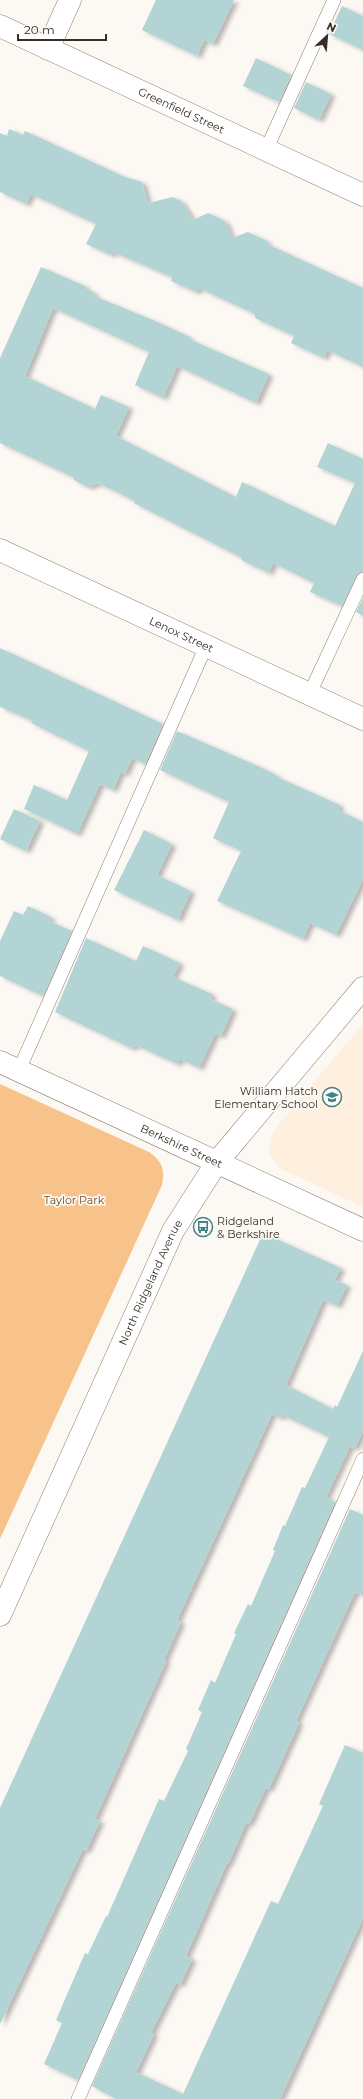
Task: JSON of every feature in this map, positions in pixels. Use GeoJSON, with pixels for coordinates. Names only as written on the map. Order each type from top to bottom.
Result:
{"type":"FeatureCollection","features":[{"type":"Feature","properties":{"kind":"street"},"geometry":{"type":"LineString","coordinates":[[48,48],[70,0]]}},
{"type":"Feature","properties":{"kind":"street","name":"Greenfield Street"},"geometry":{"type":"LineString","coordinates":[[0,26],[363,195]]}},
{"type":"Feature","properties":{"kind":"street","name":"Lenox Street"},"geometry":{"type":"LineString","coordinates":[[0,550],[310,693],[363,719]]}},
{"type":"Feature","properties":{"kind":"street","name":"North Ridgeland Avenue"},"geometry":{"type":"LineString","coordinates":[[0,1615],[173,1231],[217,1162],[363,988]]}},
{"type":"Feature","properties":{"kind":"street","name":"Berkshire Street"},"geometry":{"type":"LineString","coordinates":[[10,1066],[363,1230]]}},
{"type":"Feature","properties":{"kind":"lane"},"geometry":{"type":"LineString","coordinates":[[266,150],[334,0]]}},
{"type":"Feature","properties":{"kind":"lane"},"geometry":{"type":"LineString","coordinates":[[310,693],[363,579]]}},
{"type":"Feature","properties":{"kind":"lane"},"geometry":{"type":"LineString","coordinates":[[10,1066],[206,646]]}},
{"type":"Feature","properties":{"kind":"lane"},"geometry":{"type":"LineString","coordinates":[[78,2099],[363,1459]]}},
{"type":"Feature","properties":{"kind":"shaded area","name":"William Hatch Elementary School"},"geometry":{"type":"Polygon","coordinates":[[[363,1024],[363,1207],[281,1169],[269,1154],[271,1137],[277,1126],[363,1024]]]}},
{"type":"Feature","properties":{"kind":"green space","name":"Taylor Park"},"geometry":{"type":"Polygon","coordinates":[[[0,1084],[149,1152],[160,1162],[163,1174],[162,1185],[0,1539],[0,1084]]]}},
{"type":"Feature","properties":{"kind":"building"},"geometry":{"type":"Polygon","coordinates":[[[156,0],[234,0],[213,44],[204,40],[197,56],[142,30],[156,0]]]}},
{"type":"Feature","properties":{"kind":"building"},"geometry":{"type":"Polygon","coordinates":[[[342,6],[363,16],[363,50],[329,34],[342,6]]]}},
{"type":"Feature","properties":{"kind":"building"},"geometry":{"type":"Polygon","coordinates":[[[256,58],[291,75],[279,102],[243,86],[256,58]]]}},
{"type":"Feature","properties":{"kind":"building"},"geometry":{"type":"Polygon","coordinates":[[[306,82],[331,94],[319,120],[294,108],[306,82]]]}},
{"type":"Feature","properties":{"kind":"building"},"geometry":{"type":"Polygon","coordinates":[[[9,129],[23,135],[25,131],[125,177],[142,182],[148,203],[173,197],[181,201],[193,220],[208,213],[225,221],[232,238],[248,232],[267,241],[267,244],[363,288],[363,367],[327,350],[324,358],[291,343],[294,336],[255,318],[255,314],[199,288],[196,292],[171,281],[172,277],[113,252],[111,255],[86,244],[96,224],[31,194],[26,204],[0,192],[0,133],[7,136],[9,129]]]}},
{"type":"Feature","properties":{"kind":"building"},"geometry":{"type":"Polygon","coordinates":[[[41,267],[85,286],[85,288],[95,293],[94,296],[153,320],[190,337],[189,339],[269,374],[256,403],[177,366],[163,398],[135,385],[149,352],[53,308],[25,376],[95,409],[101,395],[129,407],[116,436],[236,497],[242,482],[335,526],[355,483],[317,467],[328,443],[363,459],[363,571],[356,576],[342,606],[310,592],[314,583],[273,563],[269,573],[241,560],[242,558],[98,483],[88,487],[74,480],[73,477],[0,443],[0,358],[41,267]]]}},
{"type":"Feature","properties":{"kind":"building"},"geometry":{"type":"Polygon","coordinates":[[[363,598],[363,616],[356,612],[363,598]]]}},
{"type":"Feature","properties":{"kind":"building"},"geometry":{"type":"Polygon","coordinates":[[[0,648],[163,724],[145,764],[132,758],[125,774],[121,772],[113,790],[100,784],[77,834],[24,809],[34,785],[67,800],[89,751],[31,723],[33,721],[0,707],[0,648]]]}},
{"type":"Feature","properties":{"kind":"building"},"geometry":{"type":"Polygon","coordinates":[[[177,731],[260,767],[276,775],[277,777],[340,805],[338,810],[363,822],[363,879],[336,935],[310,923],[303,939],[217,901],[241,851],[213,838],[229,802],[160,770],[177,731]]]}},
{"type":"Feature","properties":{"kind":"building"},"geometry":{"type":"Polygon","coordinates":[[[14,809],[40,821],[26,851],[0,839],[14,809]]]}},
{"type":"Feature","properties":{"kind":"building"},"geometry":{"type":"Polygon","coordinates":[[[144,830],[172,844],[157,875],[191,891],[178,920],[114,890],[144,830]]]}},
{"type":"Feature","properties":{"kind":"building"},"geometry":{"type":"Polygon","coordinates":[[[28,906],[51,917],[49,921],[72,931],[43,996],[0,976],[0,941],[14,911],[23,915],[28,906]]]}},
{"type":"Feature","properties":{"kind":"building"},"geometry":{"type":"Polygon","coordinates":[[[86,938],[136,961],[143,946],[180,963],[173,977],[212,994],[210,999],[233,1009],[221,1036],[215,1034],[199,1068],[180,1059],[177,1064],[136,1045],[131,1048],[55,1012],[86,938]]]}},
{"type":"Feature","properties":{"kind":"building"},"geometry":{"type":"Polygon","coordinates":[[[263,1233],[341,1268],[335,1280],[347,1285],[337,1306],[323,1300],[286,1385],[333,1409],[335,1405],[337,1407],[363,1351],[363,1431],[355,1448],[350,1446],[326,1497],[335,1502],[78,2080],[44,2064],[62,2023],[56,2020],[85,1953],[88,1954],[106,1916],[107,1917],[159,1799],[164,1801],[188,1751],[186,1749],[202,1712],[198,1710],[211,1680],[215,1683],[236,1634],[234,1633],[248,1604],[251,1606],[275,1551],[273,1550],[283,1525],[285,1526],[302,1487],[305,1488],[329,1437],[282,1415],[281,1418],[272,1414],[177,1620],[181,1622],[164,1660],[166,1661],[95,1819],[100,1821],[86,1851],[83,1849],[0,2024],[0,1808],[263,1233]]]}},
{"type":"Feature","properties":{"kind":"building"},"geometry":{"type":"Polygon","coordinates":[[[350,1509],[363,1515],[363,1595],[355,1592],[296,1721],[299,1723],[269,1789],[266,1788],[249,1824],[246,1823],[228,1864],[227,1863],[186,1956],[192,1959],[180,1985],[176,1983],[151,2033],[154,2034],[136,2072],[183,2094],[271,1901],[278,1904],[323,1806],[319,1804],[345,1745],[363,1753],[363,1918],[280,2099],[116,2099],[92,2086],[350,1509]]]}},
{"type":"Feature","properties":{"kind":"place","name":"William Hatch Elementary School"},"geometry":{"type":"Point","coordinates":[332,1097]}},
{"type":"Feature","properties":{"kind":"place","name":"Ridgeland & Berkshire"},"geometry":{"type":"Point","coordinates":[203,1227]}}]}
